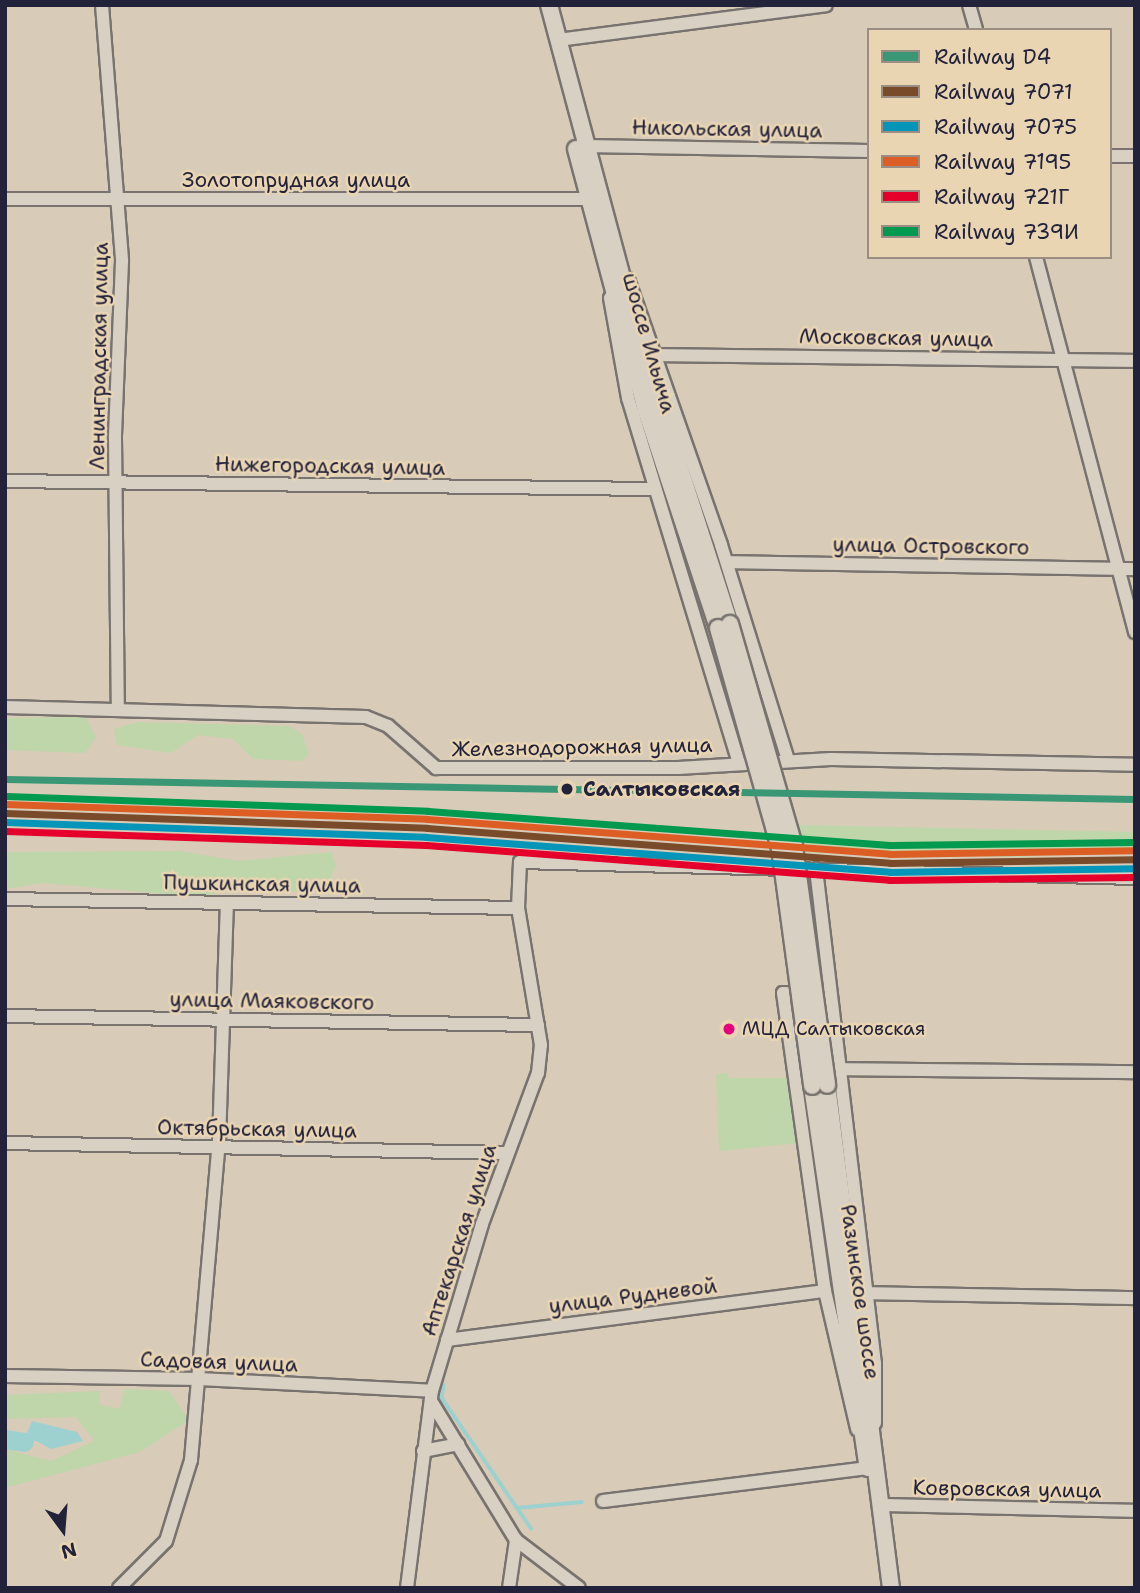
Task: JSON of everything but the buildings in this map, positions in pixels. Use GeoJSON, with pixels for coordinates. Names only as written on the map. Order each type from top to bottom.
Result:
{"type":"FeatureCollection","features":[{"type":"Feature","properties":{"kind":"main road","name":"шоссе Ильича"},"geometry":{"type":"LineString","coordinates":[[549,5],[563,64],[587,199],[610,234],[724,626]]}},
{"type":"Feature","properties":{"kind":"main road","name":"шоссе Ильича"},"geometry":{"type":"LineString","coordinates":[[563,64],[585,146],[603,254],[646,410],[724,626]]}},
{"type":"Feature","properties":{"kind":"main road","name":"Разинское шоссе"},"geometry":{"type":"LineString","coordinates":[[724,626],[780,848],[819,1086],[868,1443],[891,1588]]}},
{"type":"Feature","properties":{"kind":"main road","name":"Разинское шоссе"},"geometry":{"type":"LineString","coordinates":[[868,1443],[867,1468],[879,1503]]}},
{"type":"Feature","properties":{"kind":"street","name":"Ленинградская улица"},"geometry":{"type":"LineString","coordinates":[[102,5],[120,199],[121,375],[115,483],[118,709]]}},
{"type":"Feature","properties":{"kind":"street"},"geometry":{"type":"LineString","coordinates":[[558,40],[826,5]]}},
{"type":"Feature","properties":{"kind":"street"},"geometry":{"type":"LineString","coordinates":[[969,5],[975,28]]}},
{"type":"Feature","properties":{"kind":"street","name":"Никольская улица"},"geometry":{"type":"LineString","coordinates":[[585,146],[867,151]]}},
{"type":"Feature","properties":{"kind":"street"},"geometry":{"type":"LineString","coordinates":[[1112,156],[1135,156]]}},
{"type":"Feature","properties":{"kind":"street","name":"Золотопрудная улица"},"geometry":{"type":"LineString","coordinates":[[5,199],[587,199]]}},
{"type":"Feature","properties":{"kind":"street"},"geometry":{"type":"LineString","coordinates":[[610,234],[657,355],[727,562],[788,760]]}},
{"type":"Feature","properties":{"kind":"street"},"geometry":{"type":"LineString","coordinates":[[603,254],[623,374],[655,489],[739,763]]}},
{"type":"Feature","properties":{"kind":"street"},"geometry":{"type":"LineString","coordinates":[[1037,259],[1135,632]]}},
{"type":"Feature","properties":{"kind":"street","name":"Московская улица"},"geometry":{"type":"LineString","coordinates":[[657,355],[1135,361]]}},
{"type":"Feature","properties":{"kind":"street","name":"Нижегородская улица"},"geometry":{"type":"LineString","coordinates":[[5,481],[655,489]]}},
{"type":"Feature","properties":{"kind":"street","name":"улица Островского"},"geometry":{"type":"LineString","coordinates":[[727,562],[1135,569]]}},
{"type":"Feature","properties":{"kind":"street"},"geometry":{"type":"LineString","coordinates":[[725,718],[737,728],[757,730],[767,721],[771,704]]}},
{"type":"Feature","properties":{"kind":"street","name":"Железнодорожная улица"},"geometry":{"type":"LineString","coordinates":[[5,707],[366,717],[388,726],[436,768],[678,768],[788,760],[1135,765]]}},
{"type":"Feature","properties":{"kind":"street","name":"Аптекарская улица"},"geometry":{"type":"LineString","coordinates":[[407,1588],[431,1396],[507,1153],[538,1073],[538,1025],[518,908],[520,862],[791,869]]}},
{"type":"Feature","properties":{"kind":"street"},"geometry":{"type":"LineString","coordinates":[[825,949],[800,903],[791,869],[1135,878]]}},
{"type":"Feature","properties":{"kind":"street"},"geometry":{"type":"LineString","coordinates":[[816,869],[876,1389],[868,1443]]}},
{"type":"Feature","properties":{"kind":"street","name":"Пушкинская улица"},"geometry":{"type":"LineString","coordinates":[[5,899],[518,908]]}},
{"type":"Feature","properties":{"kind":"street"},"geometry":{"type":"LineString","coordinates":[[120,1588],[166,1541],[177,1519],[191,1460],[219,1147],[227,903]]}},
{"type":"Feature","properties":{"kind":"street"},"geometry":{"type":"LineString","coordinates":[[830,995],[783,993],[825,1291],[868,1443]]}},
{"type":"Feature","properties":{"kind":"street","name":"улица Маяковского"},"geometry":{"type":"LineString","coordinates":[[5,1016],[538,1025]]}},
{"type":"Feature","properties":{"kind":"street"},"geometry":{"type":"LineString","coordinates":[[793,1068],[1132,1072]]}},
{"type":"Feature","properties":{"kind":"street","name":"Октябрьская улица"},"geometry":{"type":"LineString","coordinates":[[5,1143],[507,1153]]}},
{"type":"Feature","properties":{"kind":"street","name":"улица Рудневой"},"geometry":{"type":"LineString","coordinates":[[447,1340],[825,1291]]}},
{"type":"Feature","properties":{"kind":"street"},"geometry":{"type":"LineString","coordinates":[[866,1293],[1135,1298]]}},
{"type":"Feature","properties":{"kind":"street","name":"Садовая улица"},"geometry":{"type":"LineString","coordinates":[[5,1376],[199,1378],[431,1396]]}},
{"type":"Feature","properties":{"kind":"street"},"geometry":{"type":"LineString","coordinates":[[431,1396],[516,1540],[579,1588]]}},
{"type":"Feature","properties":{"kind":"street"},"geometry":{"type":"LineString","coordinates":[[423,1451],[458,1444]]}},
{"type":"Feature","properties":{"kind":"street"},"geometry":{"type":"LineString","coordinates":[[603,1501],[867,1468]]}},
{"type":"Feature","properties":{"kind":"street","name":"Ковровская улица"},"geometry":{"type":"LineString","coordinates":[[879,1503],[1135,1511]]}},
{"type":"Feature","properties":{"kind":"street"},"geometry":{"type":"LineString","coordinates":[[509,1588],[516,1540]]}},
{"type":"Feature","properties":{"kind":"green space"},"geometry":{"type":"Polygon","coordinates":[[[86,717],[96,738],[85,753],[5,750],[5,718],[86,717]]]}},
{"type":"Feature","properties":{"kind":"green space"},"geometry":{"type":"Polygon","coordinates":[[[139,722],[289,726],[302,734],[309,754],[302,761],[253,759],[233,739],[198,735],[171,753],[117,745],[114,729],[139,722]]]}},
{"type":"Feature","properties":{"kind":"green space"},"geometry":{"type":"Polygon","coordinates":[[[797,825],[1135,832],[1135,851],[1019,857],[806,853],[797,825]]]}},
{"type":"Feature","properties":{"kind":"green space"},"geometry":{"type":"Polygon","coordinates":[[[180,851],[239,861],[332,852],[336,866],[330,879],[311,878],[299,892],[250,884],[201,897],[42,883],[5,889],[5,852],[180,851]]]}},
{"type":"Feature","properties":{"kind":"green space"},"geometry":{"type":"Polygon","coordinates":[[[726,1073],[730,1078],[790,1078],[799,1143],[719,1151],[716,1074],[726,1073]]]}},
{"type":"Feature","properties":{"kind":"green space"},"geometry":{"type":"Polygon","coordinates":[[[125,1389],[169,1391],[189,1420],[140,1452],[5,1488],[5,1449],[51,1461],[94,1441],[76,1417],[5,1419],[5,1395],[100,1391],[99,1404],[119,1409],[125,1389]]]}},
{"type":"Feature","properties":{"kind":"water"},"geometry":{"type":"Polygon","coordinates":[[[32,1421],[77,1432],[83,1441],[51,1449],[36,1441],[24,1442],[19,1435],[27,1433],[32,1421]]]}},
{"type":"Feature","properties":{"kind":"waterway"},"geometry":{"type":"LineString","coordinates":[[444,1385],[442,1398],[531,1528]]}},
{"type":"Feature","properties":{"kind":"waterway"},"geometry":{"type":"LineString","coordinates":[[5,1439],[24,1442]]}},
{"type":"Feature","properties":{"kind":"waterway"},"geometry":{"type":"LineString","coordinates":[[517,1508],[582,1502]]}},
{"type":"Feature","properties":{"kind":"rail line","name":"D4"},"geometry":{"type":"LineString","coordinates":[[5,779],[1135,799]]}},
{"type":"Feature","properties":{"kind":"rail line","name":"739И"},"geometry":{"type":"LineString","coordinates":[[6,796],[428,811],[890,845],[1135,842]]}},
{"type":"Feature","properties":{"kind":"rail line","name":"7195"},"geometry":{"type":"LineString","coordinates":[[5,804],[427,819],[890,854],[1135,850]]}},
{"type":"Feature","properties":{"kind":"rail line","name":"7071"},"geometry":{"type":"LineString","coordinates":[[5,813],[427,828],[890,863],[1135,859]]}},
{"type":"Feature","properties":{"kind":"rail line","name":"7075"},"geometry":{"type":"LineString","coordinates":[[5,822],[426,837],[890,872],[1135,868]]}},
{"type":"Feature","properties":{"kind":"rail line","name":"721Г"},"geometry":{"type":"LineString","coordinates":[[5,831],[426,845],[889,880],[1135,877]]}},
{"type":"Feature","properties":{"kind":"place","name":"Салтыковская"},"geometry":{"type":"Point","coordinates":[567,789]}},
{"type":"Feature","properties":{"kind":"place","name":"МЦД Салтыковская"},"geometry":{"type":"Point","coordinates":[729,1029]}}]}
